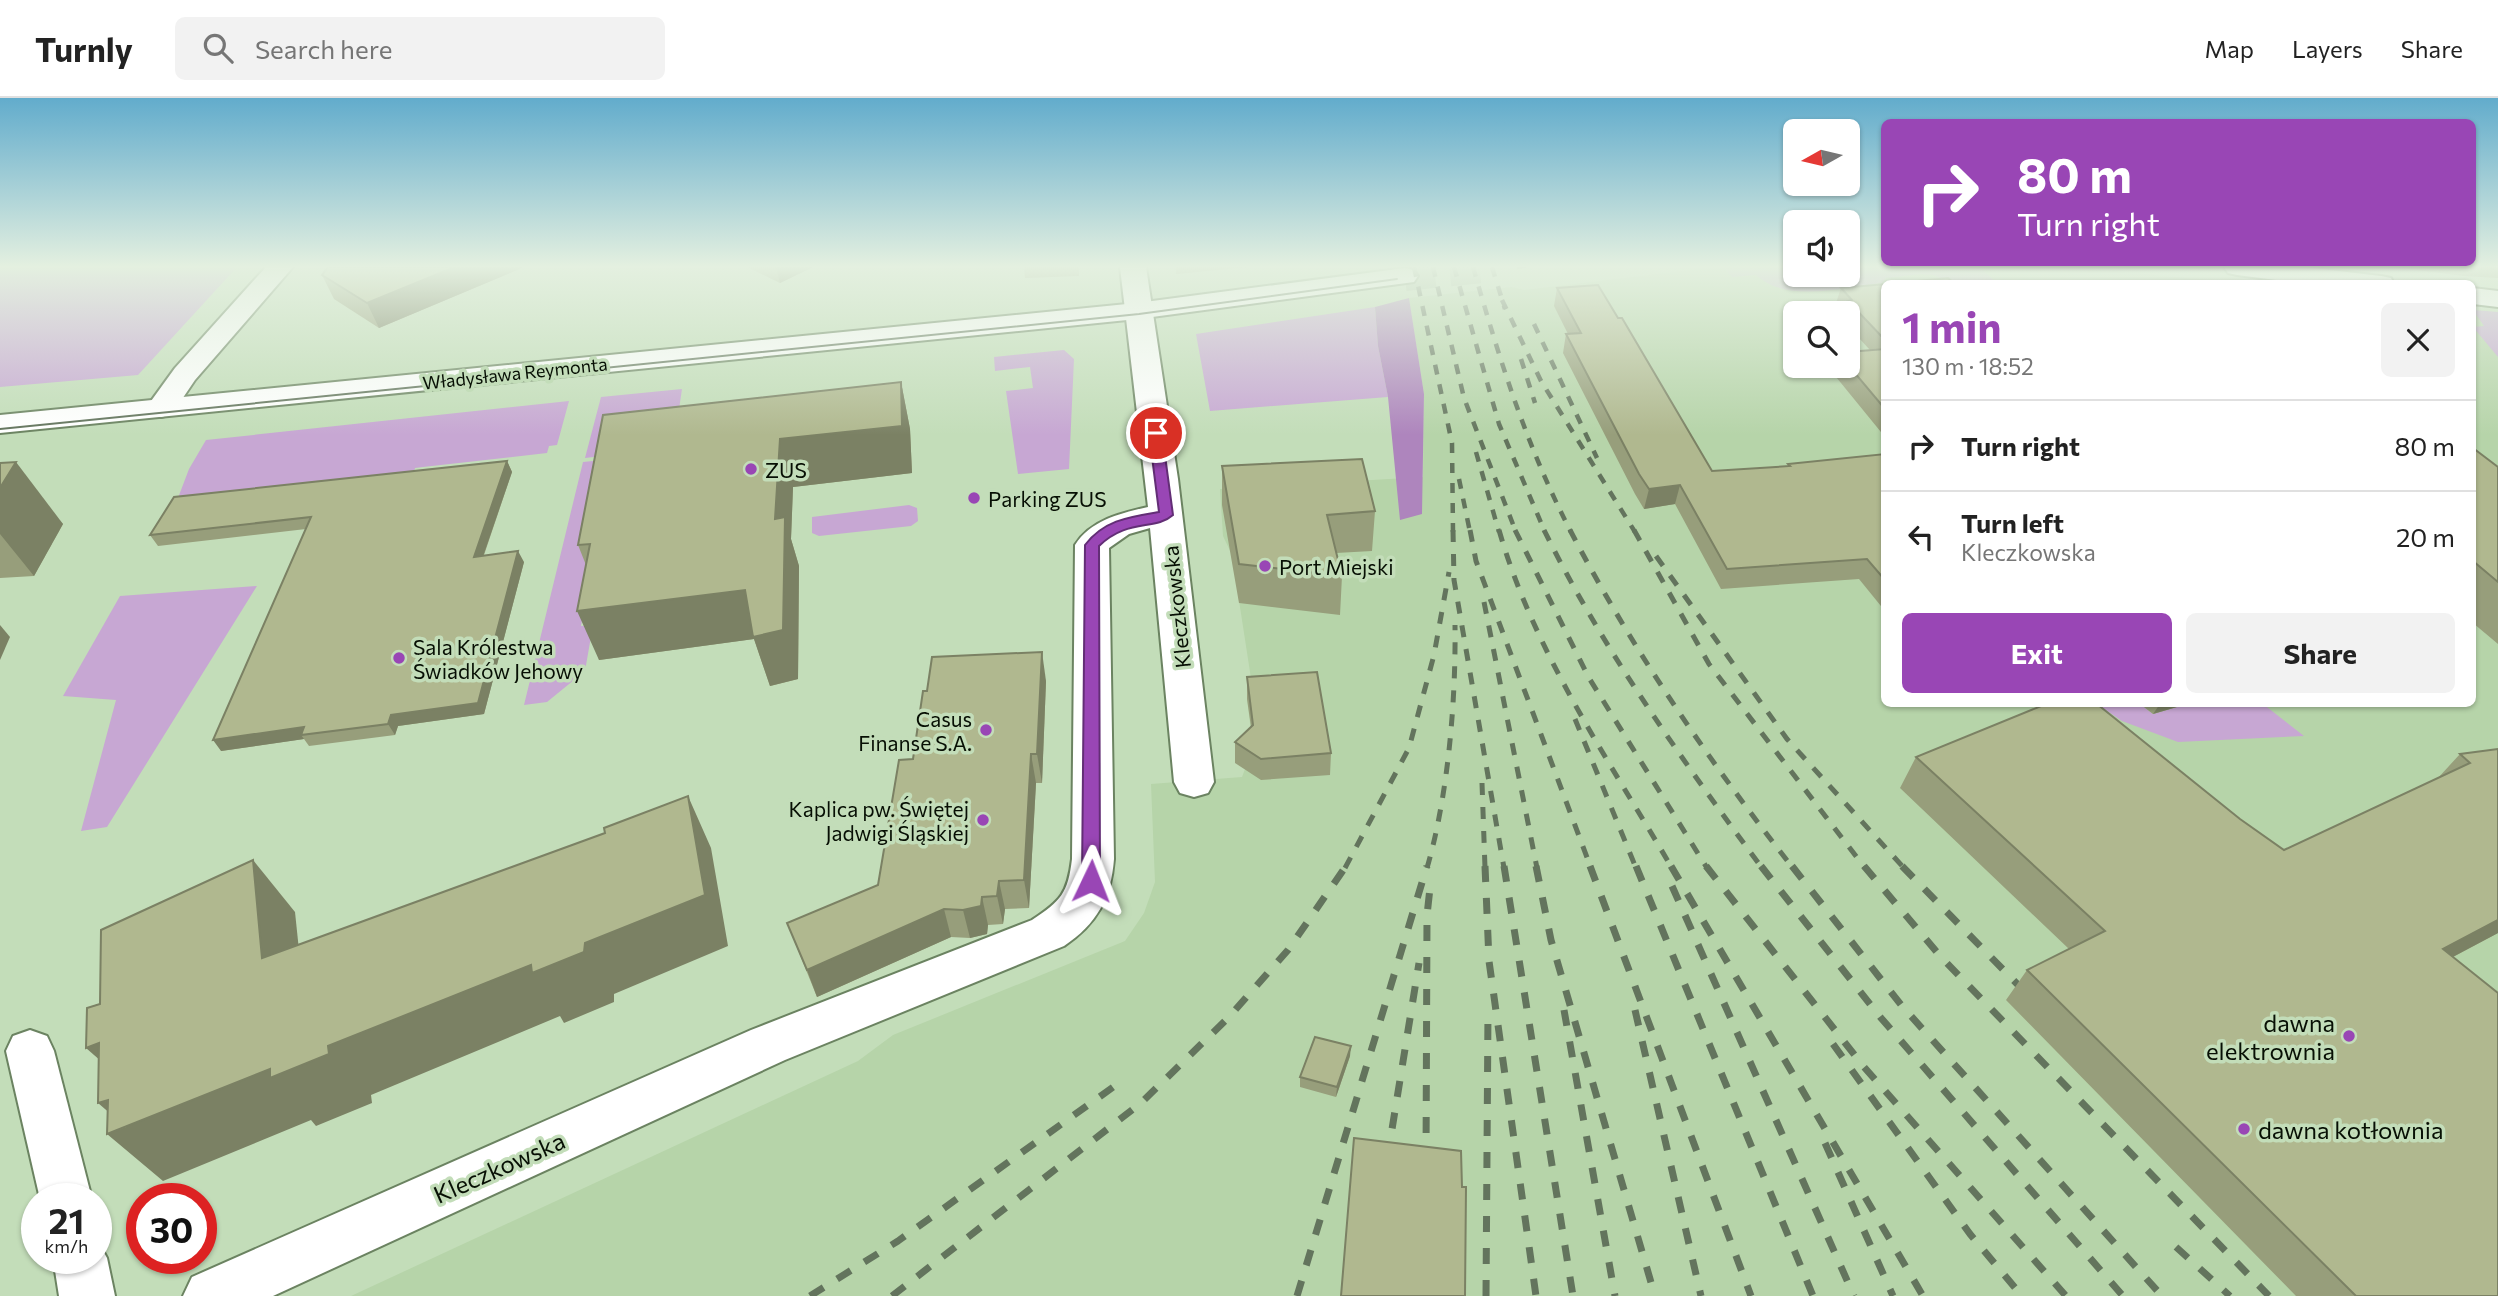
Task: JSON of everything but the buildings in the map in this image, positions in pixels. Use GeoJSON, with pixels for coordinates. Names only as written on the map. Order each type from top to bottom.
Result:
{"type":"FeatureCollection","features":[{"type":"Feature","properties":{"kind":"street"},"geometry":{"type":"LineString","coordinates":[[161,408],[185,374],[230,323]]}},
{"type":"Feature","properties":{"kind":"street","name":"Władysława Reymonta"},"geometry":{"type":"LineString","coordinates":[[0,424],[1017,323]]}},
{"type":"Feature","properties":{"kind":"street","name":"Kleczkowska"},"geometry":{"type":"LineString","coordinates":[[1139,323],[1166,515],[1194,782]]}},
{"type":"Feature","properties":{"kind":"street","name":"Kleczkowska"},"geometry":{"type":"LineString","coordinates":[[211,1296],[788,1037],[1048,933],[1075,916],[1091,881],[1093,859],[1092,545],[1106,531],[1123,523],[1166,515]]}},
{"type":"Feature","properties":{"kind":"street"},"geometry":{"type":"LineString","coordinates":[[30,1051],[62,1183]]}},
{"type":"Feature","properties":{"kind":"street"},"geometry":{"type":"LineString","coordinates":[[83,1274],[87,1296]]}},
{"type":"Feature","properties":{"kind":"shaded area"},"geometry":{"type":"Polygon","coordinates":[[[0,323],[186,323],[138,375],[0,387],[0,323]]]}},
{"type":"Feature","properties":{"kind":"shaded area"},"geometry":{"type":"Polygon","coordinates":[[[1270,323],[1376,323],[1388,397],[1210,411],[1196,334],[1270,323]]]}},
{"type":"Feature","properties":{"kind":"shaded area"},"geometry":{"type":"Polygon","coordinates":[[[1376,323],[1413,323],[1424,394],[1422,514],[1400,520],[1388,397],[1376,323]]]}},
{"type":"Feature","properties":{"kind":"shaded area"},"geometry":{"type":"Polygon","coordinates":[[[1413,323],[1783,323],[1783,378],[1860,378],[1860,323],[1881,323],[1881,707],[2476,707],[2476,323],[2498,323],[2498,1296],[351,1296],[858,1061],[893,1035],[1125,941],[1144,913],[1155,882],[1151,784],[1242,777],[1253,748],[1247,699],[1254,698],[1232,555],[1223,536],[1220,489],[1423,477],[1424,394],[1413,323]]]}},
{"type":"Feature","properties":{"kind":"shaded area"},"geometry":{"type":"Polygon","coordinates":[[[2482,323],[2498,323],[2498,357],[2476,331],[2476,327],[2484,326],[2482,323]]]}},
{"type":"Feature","properties":{"kind":"shaded area"},"geometry":{"type":"Polygon","coordinates":[[[1064,350],[1074,359],[1069,469],[1018,474],[1006,391],[1033,388],[1030,367],[995,371],[994,357],[1064,350]]]}},
{"type":"Feature","properties":{"kind":"shaded area"},"geometry":{"type":"Polygon","coordinates":[[[682,389],[675,436],[669,448],[585,458],[601,397],[682,389]]]}},
{"type":"Feature","properties":{"kind":"shaded area"},"geometry":{"type":"Polygon","coordinates":[[[569,401],[557,445],[549,446],[547,453],[415,468],[414,472],[178,498],[189,469],[206,440],[569,401]]]}},
{"type":"Feature","properties":{"kind":"shaded area"},"geometry":{"type":"Polygon","coordinates":[[[613,459],[581,626],[593,625],[585,671],[547,702],[524,705],[583,462],[613,459]]]}},
{"type":"Feature","properties":{"kind":"shaded area"},"geometry":{"type":"Polygon","coordinates":[[[909,505],[917,508],[918,521],[911,526],[819,536],[812,533],[812,517],[909,505]]]}},
{"type":"Feature","properties":{"kind":"shaded area"},"geometry":{"type":"Polygon","coordinates":[[[257,586],[107,827],[81,831],[116,700],[63,696],[120,596],[257,586]]]}},
{"type":"Feature","properties":{"kind":"shaded area"},"geometry":{"type":"Polygon","coordinates":[[[2101,707],[2144,707],[2153,714],[2177,707],[2267,707],[2304,736],[2178,742],[2122,721],[2101,707]]]}},
{"type":"Feature","properties":{"kind":"tram line"},"geometry":{"type":"LineString","coordinates":[[0,429],[1051,323]]}},
{"type":"Feature","properties":{"kind":"railway"},"geometry":{"type":"LineString","coordinates":[[1426,323],[1452,443],[1453,532]]}},
{"type":"Feature","properties":{"kind":"railway"},"geometry":{"type":"LineString","coordinates":[[1446,323],[1464,398],[1516,532]]}},
{"type":"Feature","properties":{"kind":"railway"},"geometry":{"type":"LineString","coordinates":[[1470,323],[1499,424],[1545,532]]}},
{"type":"Feature","properties":{"kind":"railway"},"geometry":{"type":"LineString","coordinates":[[1489,323],[1527,435],[1570,531]]}},
{"type":"Feature","properties":{"kind":"railway"},"geometry":{"type":"LineString","coordinates":[[1513,323],[1541,381],[1635,532]]}},
{"type":"Feature","properties":{"kind":"railway"},"geometry":{"type":"LineString","coordinates":[[1534,324],[1597,458]]}},
{"type":"Feature","properties":{"kind":"railway"},"geometry":{"type":"LineString","coordinates":[[1521,359],[1535,403]]}},
{"type":"Feature","properties":{"kind":"railway"},"geometry":{"type":"LineString","coordinates":[[1476,452],[1499,532]]}},
{"type":"Feature","properties":{"kind":"railway"},"geometry":{"type":"LineString","coordinates":[[1459,479],[1470,532]]}},
{"type":"Feature","properties":{"kind":"railway"},"geometry":{"type":"LineString","coordinates":[[1453,530],[1454,580],[1504,868]]}},
{"type":"Feature","properties":{"kind":"railway"},"geometry":{"type":"LineString","coordinates":[[1470,530],[1476,561],[1591,868]]}},
{"type":"Feature","properties":{"kind":"railway"},"geometry":{"type":"LineString","coordinates":[[1499,530],[1514,575],[1552,662],[1672,868]]}},
{"type":"Feature","properties":{"kind":"railway"},"geometry":{"type":"LineString","coordinates":[[1634,530],[1709,664],[1865,868]]}},
{"type":"Feature","properties":{"kind":"railway"},"geometry":{"type":"LineString","coordinates":[[1570,531],[1646,662],[1702,746],[1793,868]]}},
{"type":"Feature","properties":{"kind":"railway"},"geometry":{"type":"LineString","coordinates":[[1516,532],[1589,678],[1707,868]]}},
{"type":"Feature","properties":{"kind":"railway"},"geometry":{"type":"LineString","coordinates":[[1545,532],[1618,661],[1674,746],[1762,868]]}},
{"type":"Feature","properties":{"kind":"railway"},"geometry":{"type":"LineString","coordinates":[[1656,556],[1787,739],[1904,868]]}},
{"type":"Feature","properties":{"kind":"railway"},"geometry":{"type":"LineString","coordinates":[[1345,868],[1409,748],[1434,655],[1449,572]]}},
{"type":"Feature","properties":{"kind":"railway"},"geometry":{"type":"LineString","coordinates":[[1484,602],[1537,868]]}},
{"type":"Feature","properties":{"kind":"railway"},"geometry":{"type":"LineString","coordinates":[[1427,868],[1440,810],[1449,748],[1455,625]]}},
{"type":"Feature","properties":{"kind":"railway"},"geometry":{"type":"LineString","coordinates":[[1575,719],[1636,868]]}},
{"type":"Feature","properties":{"kind":"railway"},"geometry":{"type":"LineString","coordinates":[[1482,783],[1485,868]]}},
{"type":"Feature","properties":{"kind":"railway"},"geometry":{"type":"LineString","coordinates":[[892,1296],[1141,1103],[1229,1017],[1288,950],[1346,866]]}},
{"type":"Feature","properties":{"kind":"railway"},"geometry":{"type":"LineString","coordinates":[[1297,1296],[1427,866]]}},
{"type":"Feature","properties":{"kind":"railway"},"geometry":{"type":"LineString","coordinates":[[1485,866],[1489,961],[1536,1296]]}},
{"type":"Feature","properties":{"kind":"railway"},"geometry":{"type":"LineString","coordinates":[[1504,866],[1573,1296]]}},
{"type":"Feature","properties":{"kind":"railway"},"geometry":{"type":"LineString","coordinates":[[1536,866],[1551,940],[1655,1296]]}},
{"type":"Feature","properties":{"kind":"railway"},"geometry":{"type":"LineString","coordinates":[[1590,866],[1751,1296]]}},
{"type":"Feature","properties":{"kind":"railway"},"geometry":{"type":"LineString","coordinates":[[1636,866],[1813,1296]]}},
{"type":"Feature","properties":{"kind":"railway"},"geometry":{"type":"LineString","coordinates":[[1671,866],[1923,1296]]}},
{"type":"Feature","properties":{"kind":"railway"},"geometry":{"type":"LineString","coordinates":[[1706,866],[1864,1067],[2066,1296]]}},
{"type":"Feature","properties":{"kind":"railway"},"geometry":{"type":"LineString","coordinates":[[1761,866],[1881,1018],[2123,1296]]}},
{"type":"Feature","properties":{"kind":"railway"},"geometry":{"type":"LineString","coordinates":[[1792,866],[1902,1006],[2162,1296]]}},
{"type":"Feature","properties":{"kind":"railway"},"geometry":{"type":"LineString","coordinates":[[1864,866],[1941,957],[2269,1296]]}},
{"type":"Feature","properties":{"kind":"railway"},"geometry":{"type":"LineString","coordinates":[[1902,866],[2024,991]]}},
{"type":"Feature","properties":{"kind":"railway"},"geometry":{"type":"LineString","coordinates":[[1426,1165],[1427,915],[1431,879]]}},
{"type":"Feature","properties":{"kind":"railway"},"geometry":{"type":"LineString","coordinates":[[1672,886],[1854,1296]]}},
{"type":"Feature","properties":{"kind":"railway"},"geometry":{"type":"LineString","coordinates":[[1387,1160],[1419,963]]}},
{"type":"Feature","properties":{"kind":"railway"},"geometry":{"type":"LineString","coordinates":[[1486,1296],[1488,1010]]}},
{"type":"Feature","properties":{"kind":"railway"},"geometry":{"type":"LineString","coordinates":[[1564,1010],[1615,1296]]}},
{"type":"Feature","properties":{"kind":"railway"},"geometry":{"type":"LineString","coordinates":[[1635,1010],[1701,1296]]}},
{"type":"Feature","properties":{"kind":"railway"},"geometry":{"type":"LineString","coordinates":[[1833,1044],[1970,1234],[2022,1296]]}},
{"type":"Feature","properties":{"kind":"railway"},"geometry":{"type":"LineString","coordinates":[[810,1296],[898,1241],[1116,1085]]}},
{"type":"Feature","properties":{"kind":"railway"},"geometry":{"type":"LineString","coordinates":[[1825,1143],[1893,1296]]}},
{"type":"Feature","properties":{"kind":"railway"},"geometry":{"type":"LineString","coordinates":[[2176,1247],[2230,1296]]}},
{"type":"Feature","properties":{"kind":"place","name":"ZUS"},"geometry":{"type":"Point","coordinates":[751,469]}},
{"type":"Feature","properties":{"kind":"place","name":"Parking ZUS"},"geometry":{"type":"Point","coordinates":[974,498]}},
{"type":"Feature","properties":{"kind":"place","name":"Port Miejski"},"geometry":{"type":"Point","coordinates":[1265,566]}},
{"type":"Feature","properties":{"kind":"place","name":"Sala Królestwa Świadków Jehowy"},"geometry":{"type":"Point","coordinates":[399,658]}},
{"type":"Feature","properties":{"kind":"place","name":"Casus Finanse S.A."},"geometry":{"type":"Point","coordinates":[986,730]}},
{"type":"Feature","properties":{"kind":"place","name":"Kaplica pw. Świętej Jadwigi Śląskiej"},"geometry":{"type":"Point","coordinates":[983,820]}},
{"type":"Feature","properties":{"kind":"place","name":"dawna elektrownia"},"geometry":{"type":"Point","coordinates":[2349,1036]}},
{"type":"Feature","properties":{"kind":"place","name":"dawna kotłownia"},"geometry":{"type":"Point","coordinates":[2244,1129]}},
{"type":"Feature","properties":{"kind":"route"},"geometry":{"type":"LineString","coordinates":[[1091,881],[1092,545],[1106,531],[1123,523],[1166,515],[1156,433]]}}]}
